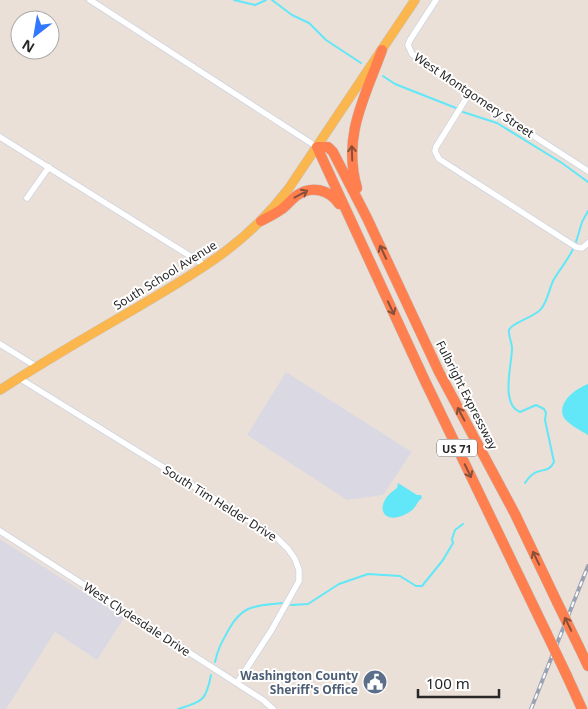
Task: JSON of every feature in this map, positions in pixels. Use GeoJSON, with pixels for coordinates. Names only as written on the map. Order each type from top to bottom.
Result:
{"type":"FeatureCollection","features":[{"type":"Feature","properties":{"kind":"highway"},"geometry":{"type":"LineString","coordinates":[[366,218],[354,180],[352,139],[357,115],[382,50]]}},
{"type":"Feature","properties":{"kind":"highway","name":"Fulbright Expressway"},"geometry":{"type":"LineString","coordinates":[[317,147],[328,147],[334,152],[440,372],[515,514],[588,666]]}},
{"type":"Feature","properties":{"kind":"highway","name":"US 71"},"geometry":{"type":"LineString","coordinates":[[317,147],[582,709]]}},
{"type":"Feature","properties":{"kind":"highway"},"geometry":{"type":"LineString","coordinates":[[261,221],[283,208],[301,193],[311,190],[325,191],[334,197],[338,203],[371,264]]}},
{"type":"Feature","properties":{"kind":"main road","name":"South School Avenue"},"geometry":{"type":"LineString","coordinates":[[0,390],[207,266],[233,247],[261,221],[290,188],[415,0]]}},
{"type":"Feature","properties":{"kind":"street"},"geometry":{"type":"LineString","coordinates":[[90,0],[317,147]]}},
{"type":"Feature","properties":{"kind":"street","name":"West Montgomery Street"},"geometry":{"type":"LineString","coordinates":[[436,0],[410,40],[409,50],[412,54],[469,94],[588,171]]}},
{"type":"Feature","properties":{"kind":"street"},"geometry":{"type":"LineString","coordinates":[[469,94],[435,151],[439,159],[576,247],[582,248],[588,243]]}},
{"type":"Feature","properties":{"kind":"street"},"geometry":{"type":"LineString","coordinates":[[0,137],[207,266]]}},
{"type":"Feature","properties":{"kind":"street"},"geometry":{"type":"LineString","coordinates":[[27,198],[49,167]]}},
{"type":"Feature","properties":{"kind":"street"},"geometry":{"type":"LineString","coordinates":[[0,344],[36,367]]}},
{"type":"Feature","properties":{"kind":"street","name":"South Tim Helder Drive"},"geometry":{"type":"LineString","coordinates":[[19,378],[276,537],[292,554],[300,570],[298,585],[237,683]]}},
{"type":"Feature","properties":{"kind":"street","name":"West Clydesdale Drive"},"geometry":{"type":"LineString","coordinates":[[0,531],[237,683],[273,709]]}},
{"type":"Feature","properties":{"kind":"shaded area"},"geometry":{"type":"Polygon","coordinates":[[[286,372],[412,452],[383,495],[347,500],[247,435],[286,372]]]}},
{"type":"Feature","properties":{"kind":"shaded area"},"geometry":{"type":"Polygon","coordinates":[[[0,539],[124,618],[97,660],[55,632],[6,709],[0,709],[0,539]]]}},
{"type":"Feature","properties":{"kind":"water"},"geometry":{"type":"Polygon","coordinates":[[[588,384],[588,435],[567,421],[563,416],[562,410],[563,405],[570,396],[588,384]]]}},
{"type":"Feature","properties":{"kind":"water"},"geometry":{"type":"Polygon","coordinates":[[[398,483],[417,495],[421,495],[422,498],[410,512],[391,518],[383,512],[383,506],[389,494],[397,488],[398,483]]]}},
{"type":"Feature","properties":{"kind":"waterway"},"geometry":{"type":"LineString","coordinates":[[234,0],[255,5],[266,0]]}},
{"type":"Feature","properties":{"kind":"waterway"},"geometry":{"type":"LineString","coordinates":[[272,0],[292,15],[309,23],[326,40],[361,63]]}},
{"type":"Feature","properties":{"kind":"waterway"},"geometry":{"type":"LineString","coordinates":[[383,76],[395,84],[456,108]]}},
{"type":"Feature","properties":{"kind":"waterway"},"geometry":{"type":"LineString","coordinates":[[463,112],[497,123],[562,163],[588,182]]}},
{"type":"Feature","properties":{"kind":"waterway"},"geometry":{"type":"LineString","coordinates":[[576,242],[582,222],[588,211]]}},
{"type":"Feature","properties":{"kind":"waterway"},"geometry":{"type":"LineString","coordinates":[[525,483],[533,474],[550,468],[554,462],[544,409],[536,405],[520,412],[514,408],[510,401],[508,383],[512,348],[509,330],[541,309],[553,281],[573,249]]}},
{"type":"Feature","properties":{"kind":"waterway"},"geometry":{"type":"LineString","coordinates":[[291,605],[308,604],[339,584],[368,574],[400,576],[416,586],[422,586],[443,560],[453,543],[452,539],[455,530],[463,524]]}},
{"type":"Feature","properties":{"kind":"waterway"},"geometry":{"type":"LineString","coordinates":[[215,662],[222,641],[234,621],[240,615],[257,606],[282,603]]}},
{"type":"Feature","properties":{"kind":"waterway"},"geometry":{"type":"LineString","coordinates":[[178,709],[202,699],[207,690],[211,675]]}},
{"type":"Feature","properties":{"kind":"railway"},"geometry":{"type":"LineString","coordinates":[[531,709],[588,566]]}},
{"type":"Feature","properties":{"kind":"place","name":"Washington County Sheriff's Office"},"geometry":{"type":"Point","coordinates":[375,682]}}]}
